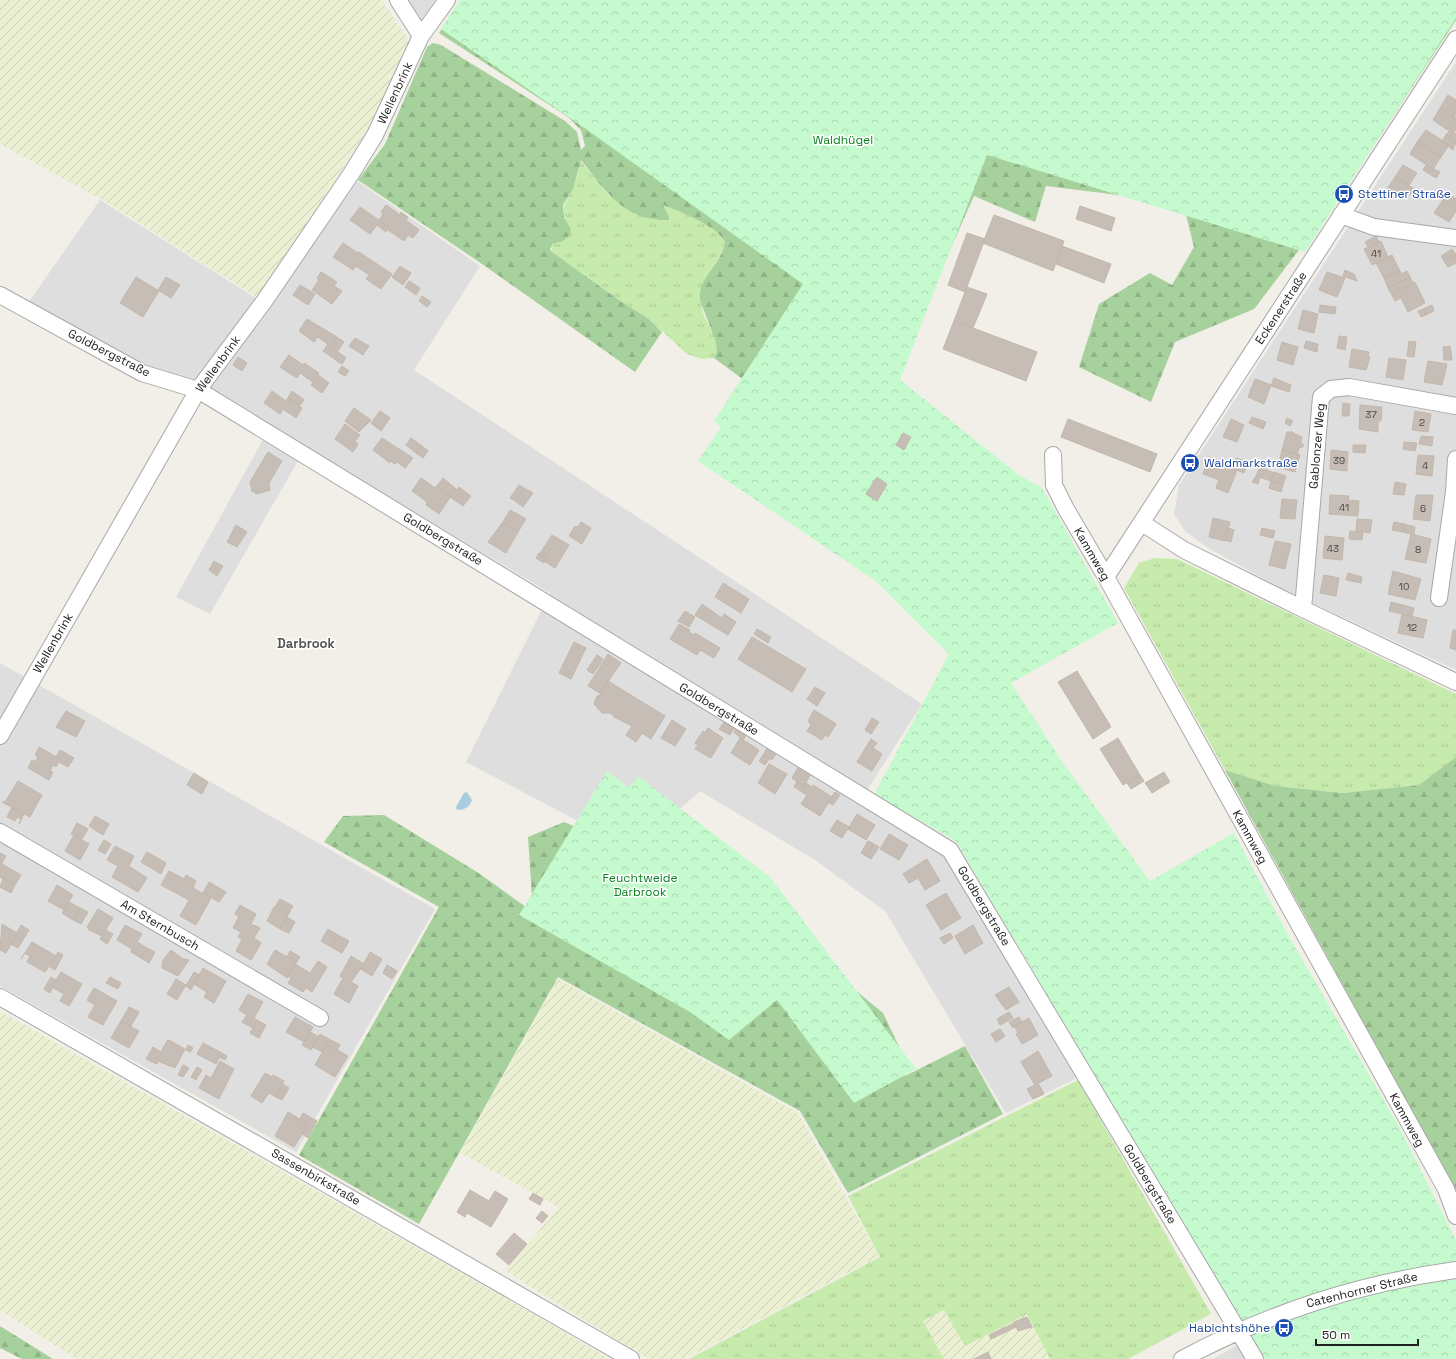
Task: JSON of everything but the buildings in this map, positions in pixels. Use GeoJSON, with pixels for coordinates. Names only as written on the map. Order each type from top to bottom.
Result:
{"type":"FeatureCollection","features":[{"type":"Feature","properties":{"kind":"street"},"geometry":{"type":"LineString","coordinates":[[398,0],[421,36]]}},
{"type":"Feature","properties":{"kind":"street","name":"Wellenbrink"},"geometry":{"type":"LineString","coordinates":[[0,736],[198,390],[265,300],[351,174],[375,136],[421,36],[447,0]]}},
{"type":"Feature","properties":{"kind":"street","name":"Eckenerstraße"},"geometry":{"type":"LineString","coordinates":[[1106,577],[1456,39]]}},
{"type":"Feature","properties":{"kind":"street"},"geometry":{"type":"LineString","coordinates":[[1341,216],[1374,227],[1456,238]]}},
{"type":"Feature","properties":{"kind":"street","name":"Goldbergstraße"},"geometry":{"type":"LineString","coordinates":[[0,295],[142,373],[198,390],[950,850],[1239,1331]]}},
{"type":"Feature","properties":{"kind":"street","name":"Gablonzer Weg"},"geometry":{"type":"LineString","coordinates":[[1303,610],[1321,397],[1331,389],[1349,387],[1456,406]]}},
{"type":"Feature","properties":{"kind":"street","name":"Kammweg"},"geometry":{"type":"LineString","coordinates":[[1053,455],[1054,485],[1446,1189],[1456,1216]]}},
{"type":"Feature","properties":{"kind":"street"},"geometry":{"type":"LineString","coordinates":[[1440,598],[1454,492],[1456,459]]}},
{"type":"Feature","properties":{"kind":"street"},"geometry":{"type":"LineString","coordinates":[[1142,523],[1184,550],[1303,610],[1456,682]]}},
{"type":"Feature","properties":{"kind":"street","name":"Am Sternbusch"},"geometry":{"type":"LineString","coordinates":[[0,832],[320,1018]]}},
{"type":"Feature","properties":{"kind":"street","name":"Sassenbirkstraße"},"geometry":{"type":"LineString","coordinates":[[0,997],[631,1359]]}},
{"type":"Feature","properties":{"kind":"street","name":"Catenhorner Straße"},"geometry":{"type":"LineString","coordinates":[[1182,1359],[1278,1314],[1323,1298],[1422,1275],[1456,1270]]}},
{"type":"Feature","properties":{"kind":"street"},"geometry":{"type":"LineString","coordinates":[[1239,1331],[1255,1359]]}},
{"type":"Feature","properties":{"kind":"shaded area"},"geometry":{"type":"Polygon","coordinates":[[[404,0],[435,0],[419,24],[404,0]]]}},
{"type":"Feature","properties":{"kind":"shaded area"},"geometry":{"type":"Polygon","coordinates":[[[1456,62],[1456,670],[1282,589],[1208,548],[1186,532],[1174,514],[1179,485],[1456,62]]]}},
{"type":"Feature","properties":{"kind":"shaded area"},"geometry":{"type":"Polygon","coordinates":[[[357,181],[480,266],[414,370],[922,704],[860,801],[943,855],[1077,1078],[1006,1113],[885,911],[815,860],[700,791],[664,823],[578,821],[466,762],[550,593],[306,447],[210,614],[176,597],[271,425],[221,394],[136,364],[28,303],[100,200],[270,307],[357,181]]]}},
{"type":"Feature","properties":{"kind":"shaded area"},"geometry":{"type":"Polygon","coordinates":[[[0,663],[435,909],[296,1152],[0,986],[0,663]]]}},
{"type":"Feature","properties":{"kind":"shaded area"},"geometry":{"type":"Polygon","coordinates":[[[1237,1345],[1246,1359],[1213,1359],[1237,1345]]]}},
{"type":"Feature","properties":{"kind":"green space"},"geometry":{"type":"Polygon","coordinates":[[[0,0],[382,0],[411,45],[368,129],[258,298],[101,199],[0,144],[0,0]]]}},
{"type":"Feature","properties":{"kind":"green space","name":"Waldhügel"},"geometry":{"type":"Polygon","coordinates":[[[460,0],[1456,0],[1456,18],[1305,252],[987,155],[900,380],[1019,475],[1042,488],[1118,623],[1011,683],[1065,766],[1150,881],[1234,833],[1287,933],[1397,1123],[1456,1240],[1456,1359],[1259,1359],[1252,1346],[1255,1342],[1180,1225],[1068,1030],[956,841],[874,795],[949,654],[877,582],[698,461],[721,427],[714,421],[803,284],[590,132],[441,29],[460,0]]]}},
{"type":"Feature","properties":{"kind":"green space"},"geometry":{"type":"Polygon","coordinates":[[[462,0],[1456,0],[1456,20],[1341,195],[1254,309],[1175,342],[1151,402],[1079,367],[1099,304],[1150,273],[1172,285],[1194,247],[1183,203],[1046,186],[1035,222],[974,196],[910,340],[752,386],[714,358],[717,353],[717,346],[701,304],[700,291],[724,246],[725,242],[721,236],[697,220],[663,205],[669,220],[640,216],[628,210],[608,193],[581,160],[573,189],[563,205],[564,217],[570,227],[571,234],[562,242],[553,243],[550,249],[552,252],[619,300],[649,319],[662,332],[635,372],[482,264],[358,180],[385,144],[427,47],[433,43],[441,45],[565,121],[577,132],[581,150],[585,146],[581,130],[568,117],[439,33],[462,0]]]}},
{"type":"Feature","properties":{"kind":"green space"},"geometry":{"type":"Polygon","coordinates":[[[580,160],[610,197],[669,217],[663,205],[688,215],[714,230],[721,236],[725,242],[717,261],[704,283],[701,301],[703,313],[717,342],[718,348],[714,358],[702,359],[687,354],[649,319],[619,300],[552,252],[551,245],[553,243],[563,242],[570,227],[564,215],[564,206],[576,181],[580,160]]]}},
{"type":"Feature","properties":{"kind":"green space"},"geometry":{"type":"Polygon","coordinates":[[[1155,558],[1177,559],[1456,694],[1456,757],[1419,785],[1343,793],[1275,786],[1225,770],[1124,588],[1139,563],[1155,558]]]}},
{"type":"Feature","properties":{"kind":"green space"},"geometry":{"type":"Polygon","coordinates":[[[1456,757],[1456,1191],[1225,770],[1275,786],[1343,793],[1419,785],[1456,757]]]}},
{"type":"Feature","properties":{"kind":"green space","name":"Feuchtweide Darbrook"},"geometry":{"type":"Polygon","coordinates":[[[607,771],[629,788],[638,776],[770,877],[916,1069],[854,1103],[777,1000],[729,1040],[690,1012],[519,915],[607,771]]]}},
{"type":"Feature","properties":{"kind":"green space"},"geometry":{"type":"Polygon","coordinates":[[[384,815],[477,872],[533,912],[528,837],[564,822],[588,832],[802,976],[848,984],[883,1013],[904,1057],[905,1076],[965,1046],[1003,1114],[848,1193],[800,1111],[558,977],[419,1224],[299,1155],[439,907],[324,842],[343,816],[384,815]]]}},
{"type":"Feature","properties":{"kind":"green space"},"geometry":{"type":"Polygon","coordinates":[[[558,979],[798,1113],[879,1256],[685,1359],[648,1359],[505,1271],[559,1207],[460,1153],[558,979]]]}},
{"type":"Feature","properties":{"kind":"green space"},"geometry":{"type":"Polygon","coordinates":[[[0,1011],[530,1312],[609,1359],[77,1359],[0,1310],[0,1011]]]}},
{"type":"Feature","properties":{"kind":"green space"},"geometry":{"type":"Polygon","coordinates":[[[1078,1080],[1211,1314],[1128,1359],[1050,1359],[1027,1314],[965,1346],[944,1310],[923,1321],[944,1359],[689,1359],[880,1257],[848,1196],[1078,1080]]]}},
{"type":"Feature","properties":{"kind":"green space"},"geometry":{"type":"Polygon","coordinates":[[[945,1310],[965,1346],[1027,1314],[1050,1359],[944,1359],[923,1321],[945,1310]]]}},
{"type":"Feature","properties":{"kind":"green space"},"geometry":{"type":"Polygon","coordinates":[[[0,1326],[53,1359],[22,1359],[0,1348],[0,1326]]]}},
{"type":"Feature","properties":{"kind":"water"},"geometry":{"type":"Polygon","coordinates":[[[467,792],[472,800],[470,805],[466,808],[457,810],[456,807],[464,793],[467,792]]]}},
{"type":"Feature","properties":{"kind":"place","name":"Stettiner Straße"},"geometry":{"type":"Point","coordinates":[1344,194]}},
{"type":"Feature","properties":{"kind":"place","name":"Waldmarkstraße"},"geometry":{"type":"Point","coordinates":[1190,463]}},
{"type":"Feature","properties":{"kind":"place","name":"Habichtshöhe"},"geometry":{"type":"Point","coordinates":[1284,1328]}},
{"type":"Feature","properties":{"kind":"district","name":"Darbrook"},"geometry":{"type":"Point","coordinates":[306,643]}}]}
